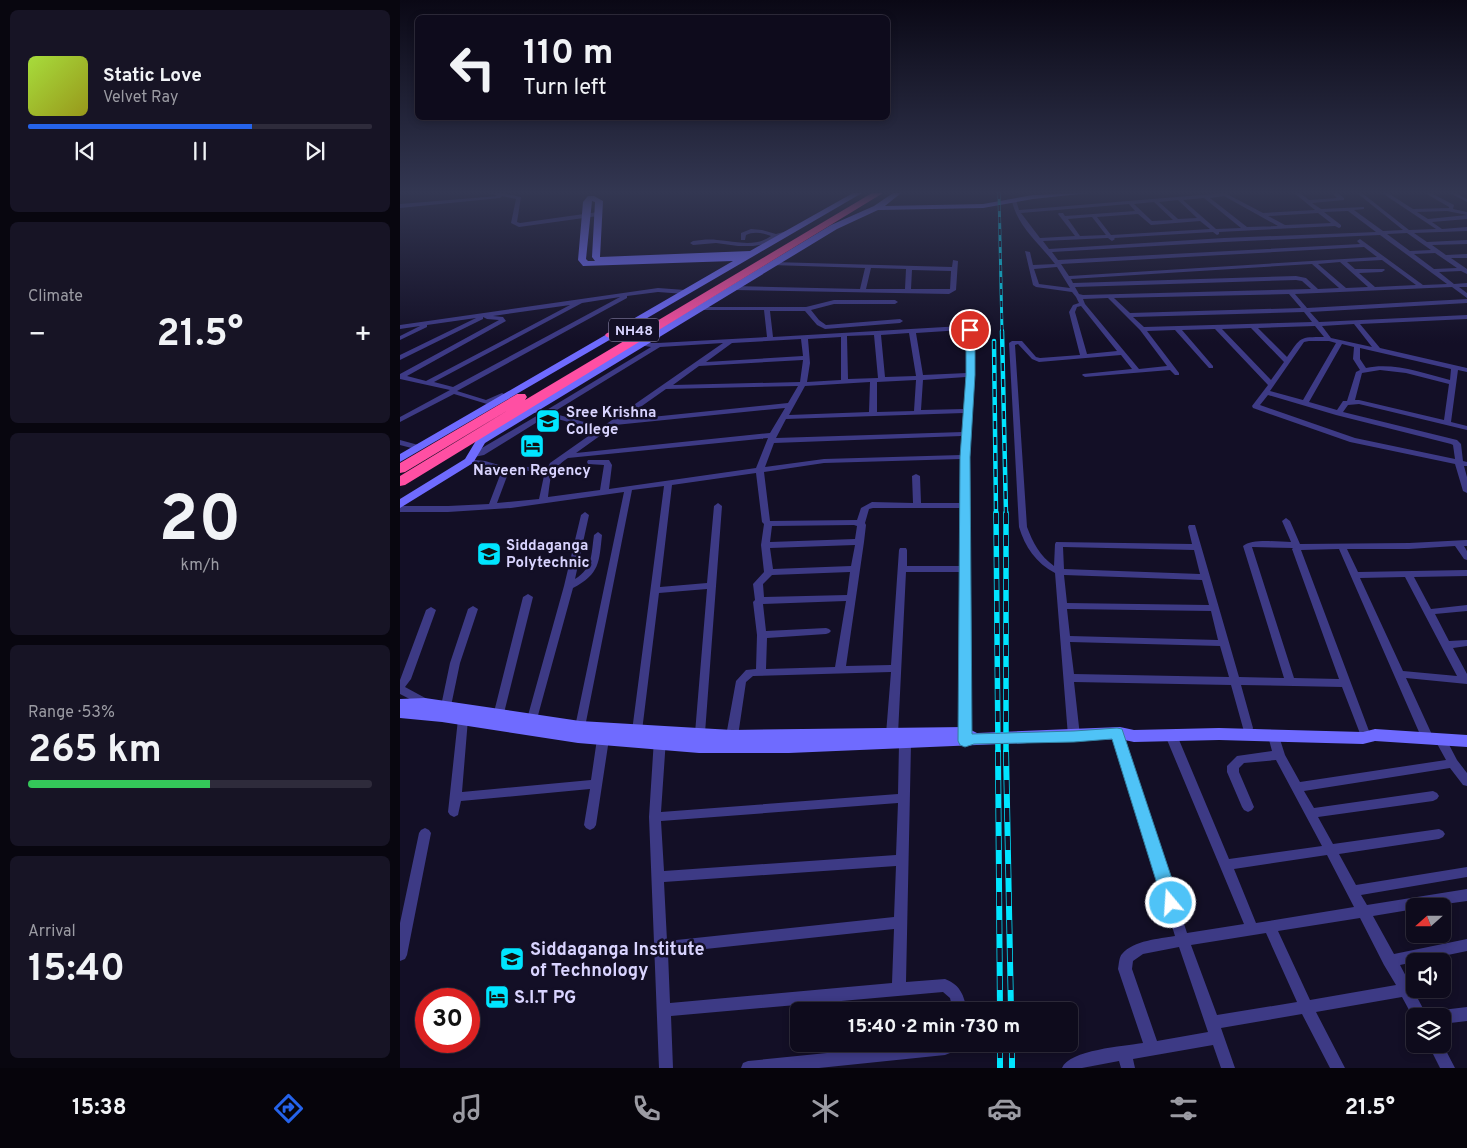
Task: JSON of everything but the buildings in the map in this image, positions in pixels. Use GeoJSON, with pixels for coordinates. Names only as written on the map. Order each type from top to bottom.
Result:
{"type":"FeatureCollection","features":[{"type":"Feature","properties":{"kind":"highway","name":"NH48"},"geometry":{"type":"LineString","coordinates":[[400,469],[616,337],[776,243]]}},
{"type":"Feature","properties":{"kind":"highway","name":"NH48"},"geometry":{"type":"LineString","coordinates":[[400,482],[442,458],[566,380],[796,243]]}},
{"type":"Feature","properties":{"kind":"highway"},"geometry":{"type":"LineString","coordinates":[[400,491],[422,478],[442,458]]}},
{"type":"Feature","properties":{"kind":"street"},"geometry":{"type":"LineString","coordinates":[[583,243],[582,260],[586,264],[750,255]]}},
{"type":"Feature","properties":{"kind":"street"},"geometry":{"type":"LineString","coordinates":[[597,243],[596,257],[598,260],[750,255]]}},
{"type":"Feature","properties":{"kind":"street"},"geometry":{"type":"LineString","coordinates":[[724,243],[734,245],[763,243]]}},
{"type":"Feature","properties":{"kind":"street"},"geometry":{"type":"LineString","coordinates":[[400,459],[616,337],[685,292],[774,243]]}},
{"type":"Feature","properties":{"kind":"street"},"geometry":{"type":"LineString","coordinates":[[472,458],[481,442],[808,243]]}},
{"type":"Feature","properties":{"kind":"street"},"geometry":{"type":"LineString","coordinates":[[1042,243],[1058,264],[1072,288],[1137,371]]}},
{"type":"Feature","properties":{"kind":"street"},"geometry":{"type":"LineString","coordinates":[[1116,243],[1146,273]]}},
{"type":"Feature","properties":{"kind":"street"},"geometry":{"type":"LineString","coordinates":[[1048,251],[1182,243]]}},
{"type":"Feature","properties":{"kind":"street"},"geometry":{"type":"LineString","coordinates":[[1228,243],[1244,257]]}},
{"type":"Feature","properties":{"kind":"street"},"geometry":{"type":"LineString","coordinates":[[1361,243],[1422,287]]}},
{"type":"Feature","properties":{"kind":"street"},"geometry":{"type":"LineString","coordinates":[[1393,243],[1467,296]]}},
{"type":"Feature","properties":{"kind":"street"},"geometry":{"type":"LineString","coordinates":[[1425,244],[1449,243]]}},
{"type":"Feature","properties":{"kind":"street"},"geometry":{"type":"LineString","coordinates":[[1425,244],[1465,270]]}},
{"type":"Feature","properties":{"kind":"street"},"geometry":{"type":"LineString","coordinates":[[1032,267],[1132,258],[1364,245]]}},
{"type":"Feature","properties":{"kind":"street"},"geometry":{"type":"LineString","coordinates":[[1407,253],[1435,251]]}},
{"type":"Feature","properties":{"kind":"street"},"geometry":{"type":"LineString","coordinates":[[1027,252],[1036,285],[1072,288],[1266,278],[1302,278],[1316,291]]}},
{"type":"Feature","properties":{"kind":"street"},"geometry":{"type":"LineString","coordinates":[[1444,257],[1467,256]]}},
{"type":"Feature","properties":{"kind":"street"},"geometry":{"type":"LineString","coordinates":[[1066,278],[1251,264],[1382,258]]}},
{"type":"Feature","properties":{"kind":"street"},"geometry":{"type":"LineString","coordinates":[[1341,260],[1374,289]]}},
{"type":"Feature","properties":{"kind":"street"},"geometry":{"type":"LineString","coordinates":[[734,288],[908,292],[951,291],[955,261]]}},
{"type":"Feature","properties":{"kind":"street"},"geometry":{"type":"LineString","coordinates":[[1313,262],[1345,290]]}},
{"type":"Feature","properties":{"kind":"street"},"geometry":{"type":"LineString","coordinates":[[773,264],[954,269]]}},
{"type":"Feature","properties":{"kind":"street"},"geometry":{"type":"LineString","coordinates":[[1251,264],[1266,278]]}},
{"type":"Feature","properties":{"kind":"street"},"geometry":{"type":"LineString","coordinates":[[862,291],[868,268]]}},
{"type":"Feature","properties":{"kind":"street"},"geometry":{"type":"LineString","coordinates":[[908,292],[910,268]]}},
{"type":"Feature","properties":{"kind":"street"},"geometry":{"type":"LineString","coordinates":[[1354,271],[1382,270]]}},
{"type":"Feature","properties":{"kind":"street"},"geometry":{"type":"LineString","coordinates":[[1433,271],[1465,270]]}},
{"type":"Feature","properties":{"kind":"street"},"geometry":{"type":"LineString","coordinates":[[1084,357],[1072,312],[1081,300],[1110,297],[1467,285]]}},
{"type":"Feature","properties":{"kind":"street"},"geometry":{"type":"LineString","coordinates":[[400,327],[658,290],[685,292]]}},
{"type":"Feature","properties":{"kind":"street"},"geometry":{"type":"LineString","coordinates":[[1291,292],[1329,339]]}},
{"type":"Feature","properties":{"kind":"street"},"geometry":{"type":"LineString","coordinates":[[400,420],[632,294]]}},
{"type":"Feature","properties":{"kind":"street"},"geometry":{"type":"LineString","coordinates":[[400,377],[429,382],[487,402],[674,296]]}},
{"type":"Feature","properties":{"kind":"street"},"geometry":{"type":"LineString","coordinates":[[1110,297],[1142,329],[1177,374]]}},
{"type":"Feature","properties":{"kind":"street"},"geometry":{"type":"LineString","coordinates":[[429,382],[584,300]]}},
{"type":"Feature","properties":{"kind":"street"},"geometry":{"type":"LineString","coordinates":[[1129,315],[1306,310],[1467,301]]}},
{"type":"Feature","properties":{"kind":"street"},"geometry":{"type":"LineString","coordinates":[[701,308],[764,307],[769,309],[806,309],[834,302],[895,302]]}},
{"type":"Feature","properties":{"kind":"street"},"geometry":{"type":"LineString","coordinates":[[769,309],[770,338]]}},
{"type":"Feature","properties":{"kind":"street"},"geometry":{"type":"LineString","coordinates":[[806,309],[811,312],[820,326],[825,327],[900,321]]}},
{"type":"Feature","properties":{"kind":"street"},"geometry":{"type":"LineString","coordinates":[[400,358],[490,313]]}},
{"type":"Feature","properties":{"kind":"street"},"geometry":{"type":"LineString","coordinates":[[400,377],[503,321],[503,319],[495,317],[482,317]]}},
{"type":"Feature","properties":{"kind":"street"},"geometry":{"type":"LineString","coordinates":[[1142,329],[1218,328],[1467,318]]}},
{"type":"Feature","properties":{"kind":"street"},"geometry":{"type":"LineString","coordinates":[[400,338],[435,321]]}},
{"type":"Feature","properties":{"kind":"street"},"geometry":{"type":"LineString","coordinates":[[1356,323],[1377,349]]}},
{"type":"Feature","properties":{"kind":"street"},"geometry":{"type":"LineString","coordinates":[[1253,326],[1287,362]]}},
{"type":"Feature","properties":{"kind":"street"},"geometry":{"type":"LineString","coordinates":[[641,344],[658,345],[912,330],[962,328],[970,330],[969,412],[965,457],[968,737]]}},
{"type":"Feature","properties":{"kind":"street"},"geometry":{"type":"LineString","coordinates":[[1177,328],[1211,367]]}},
{"type":"Feature","properties":{"kind":"street"},"geometry":{"type":"LineString","coordinates":[[1218,328],[1271,384]]}},
{"type":"Feature","properties":{"kind":"street"},"geometry":{"type":"LineString","coordinates":[[912,330],[920,378],[917,413]]}},
{"type":"Feature","properties":{"kind":"street"},"geometry":{"type":"LineString","coordinates":[[878,332],[882,380]]}},
{"type":"Feature","properties":{"kind":"street"},"geometry":{"type":"LineString","coordinates":[[844,334],[845,382]]}},
{"type":"Feature","properties":{"kind":"street"},"geometry":{"type":"LineString","coordinates":[[761,673],[762,634],[757,606],[760,601],[758,584],[768,572],[765,545],[768,524],[766,522],[760,469],[772,438],[803,384],[806,358],[804,336]]}},
{"type":"Feature","properties":{"kind":"street"},"geometry":{"type":"LineString","coordinates":[[1463,464],[1353,440],[1258,408],[1256,405],[1304,340],[1329,339],[1339,343],[1377,349],[1467,370]]}},
{"type":"Feature","properties":{"kind":"street"},"geometry":{"type":"LineString","coordinates":[[472,458],[506,469],[549,469],[732,340]]}},
{"type":"Feature","properties":{"kind":"street"},"geometry":{"type":"LineString","coordinates":[[1123,353],[1039,360],[1034,358],[1020,342],[1012,343],[1025,536],[1037,556],[1050,568],[1059,572],[1206,577]]}},
{"type":"Feature","properties":{"kind":"street"},"geometry":{"type":"LineString","coordinates":[[1305,403],[1339,343]]}},
{"type":"Feature","properties":{"kind":"street"},"geometry":{"type":"LineString","coordinates":[[400,504],[658,345]]}},
{"type":"Feature","properties":{"kind":"street"},"geometry":{"type":"LineString","coordinates":[[1357,346],[1354,354],[1357,362],[1364,370]]}},
{"type":"Feature","properties":{"kind":"street"},"geometry":{"type":"LineString","coordinates":[[698,364],[806,358]]}},
{"type":"Feature","properties":{"kind":"street"},"geometry":{"type":"LineString","coordinates":[[1447,424],[1455,367]]}},
{"type":"Feature","properties":{"kind":"street"},"geometry":{"type":"LineString","coordinates":[[1085,375],[1171,368]]}},
{"type":"Feature","properties":{"kind":"street"},"geometry":{"type":"LineString","coordinates":[[1351,401],[1357,376],[1364,370],[1384,368],[1453,383]]}},
{"type":"Feature","properties":{"kind":"street"},"geometry":{"type":"LineString","coordinates":[[666,387],[803,384],[970,375]]}},
{"type":"Feature","properties":{"kind":"street"},"geometry":{"type":"LineString","coordinates":[[873,414],[874,380]]}},
{"type":"Feature","properties":{"kind":"street"},"geometry":{"type":"LineString","coordinates":[[1266,392],[1455,443]]}},
{"type":"Feature","properties":{"kind":"street"},"geometry":{"type":"LineString","coordinates":[[1339,413],[1346,402],[1351,401],[1466,428],[1455,443]]}},
{"type":"Feature","properties":{"kind":"street"},"geometry":{"type":"LineString","coordinates":[[614,423],[790,405]]}},
{"type":"Feature","properties":{"kind":"street"},"geometry":{"type":"LineString","coordinates":[[534,410],[604,430]]}},
{"type":"Feature","properties":{"kind":"street"},"geometry":{"type":"LineString","coordinates":[[783,417],[969,412]]}},
{"type":"Feature","properties":{"kind":"street"},"geometry":{"type":"LineString","coordinates":[[566,456],[772,438],[967,434]]}},
{"type":"Feature","properties":{"kind":"street"},"geometry":{"type":"LineString","coordinates":[[400,442],[419,448]]}},
{"type":"Feature","properties":{"kind":"street"},"geometry":{"type":"LineString","coordinates":[[1455,443],[1463,464],[1466,488]]}},
{"type":"Feature","properties":{"kind":"street"},"geometry":{"type":"LineString","coordinates":[[400,509],[448,509],[543,501],[824,461],[965,457]]}},
{"type":"Feature","properties":{"kind":"street"},"geometry":{"type":"LineString","coordinates":[[591,462],[601,461],[606,462],[608,465],[604,493]]}},
{"type":"Feature","properties":{"kind":"street"},"geometry":{"type":"LineString","coordinates":[[492,506],[506,469]]}},
{"type":"Feature","properties":{"kind":"street"},"geometry":{"type":"LineString","coordinates":[[543,501],[549,469]]}},
{"type":"Feature","properties":{"kind":"street"},"geometry":{"type":"LineString","coordinates":[[916,476],[917,505]]}},
{"type":"Feature","properties":{"kind":"street"},"geometry":{"type":"LineString","coordinates":[[637,731],[668,484]]}},
{"type":"Feature","properties":{"kind":"street"},"geometry":{"type":"LineString","coordinates":[[580,727],[628,490]]}},
{"type":"Feature","properties":{"kind":"street"},"geometry":{"type":"LineString","coordinates":[[840,670],[860,542],[861,523],[865,508],[869,505],[965,506]]}},
{"type":"Feature","properties":{"kind":"street"},"geometry":{"type":"LineString","coordinates":[[700,733],[718,506]]}},
{"type":"Feature","properties":{"kind":"street"},"geometry":{"type":"LineString","coordinates":[[532,719],[570,586],[586,515]]}},
{"type":"Feature","properties":{"kind":"street"},"geometry":{"type":"LineString","coordinates":[[1286,521],[1347,683],[1370,733]]}},
{"type":"Feature","properties":{"kind":"street"},"geometry":{"type":"LineString","coordinates":[[768,524],[861,523]]}},
{"type":"Feature","properties":{"kind":"street"},"geometry":{"type":"LineString","coordinates":[[1192,527],[1248,728]]}},
{"type":"Feature","properties":{"kind":"street"},"geometry":{"type":"LineString","coordinates":[[570,586],[584,580],[593,570],[598,535]]}},
{"type":"Feature","properties":{"kind":"street"},"geometry":{"type":"LineString","coordinates":[[765,545],[860,542]]}},
{"type":"Feature","properties":{"kind":"street"},"geometry":{"type":"LineString","coordinates":[[1074,736],[1058,545],[1061,543],[1198,547]]}},
{"type":"Feature","properties":{"kind":"street"},"geometry":{"type":"LineString","coordinates":[[1290,682],[1247,546],[1251,544],[1342,547],[1462,543],[1467,557]]}},
{"type":"Feature","properties":{"kind":"street"},"geometry":{"type":"LineString","coordinates":[[1342,547],[1399,674],[1434,739],[1467,782]]}},
{"type":"Feature","properties":{"kind":"street"},"geometry":{"type":"LineString","coordinates":[[899,990],[904,798],[898,739],[896,668],[903,550]]}},
{"type":"Feature","properties":{"kind":"street"},"geometry":{"type":"LineString","coordinates":[[902,568],[965,569]]}},
{"type":"Feature","properties":{"kind":"street"},"geometry":{"type":"LineString","coordinates":[[768,572],[856,569]]}},
{"type":"Feature","properties":{"kind":"street"},"geometry":{"type":"LineString","coordinates":[[1355,575],[1467,573]]}},
{"type":"Feature","properties":{"kind":"street"},"geometry":{"type":"LineString","coordinates":[[1408,574],[1466,680]]}},
{"type":"Feature","properties":{"kind":"street"},"geometry":{"type":"LineString","coordinates":[[654,590],[711,586]]}},
{"type":"Feature","properties":{"kind":"street"},"geometry":{"type":"LineString","coordinates":[[495,718],[528,598]]}},
{"type":"Feature","properties":{"kind":"street"},"geometry":{"type":"LineString","coordinates":[[760,601],[851,598]]}},
{"type":"Feature","properties":{"kind":"street"},"geometry":{"type":"LineString","coordinates":[[1063,606],[1214,608]]}},
{"type":"Feature","properties":{"kind":"street"},"geometry":{"type":"LineString","coordinates":[[1428,612],[1467,608]]}},
{"type":"Feature","properties":{"kind":"street"},"geometry":{"type":"LineString","coordinates":[[446,706],[455,663],[473,609]]}},
{"type":"Feature","properties":{"kind":"street"},"geometry":{"type":"LineString","coordinates":[[425,703],[400,688],[406,680],[431,610]]}},
{"type":"Feature","properties":{"kind":"street"},"geometry":{"type":"LineString","coordinates":[[762,634],[826,632]]}},
{"type":"Feature","properties":{"kind":"street"},"geometry":{"type":"LineString","coordinates":[[1066,639],[1223,643]]}},
{"type":"Feature","properties":{"kind":"street"},"geometry":{"type":"LineString","coordinates":[[1446,644],[1467,643]]}},
{"type":"Feature","properties":{"kind":"street"},"geometry":{"type":"LineString","coordinates":[[732,736],[741,681],[750,674],[896,668]]}},
{"type":"Feature","properties":{"kind":"street"},"geometry":{"type":"LineString","coordinates":[[1399,674],[1466,680]]}},
{"type":"Feature","properties":{"kind":"street"},"geometry":{"type":"LineString","coordinates":[[1069,678],[1347,683]]}},
{"type":"Feature","properties":{"kind":"street"},"geometry":{"type":"LineString","coordinates":[[400,704],[425,703],[446,706],[578,737],[603,739],[661,738],[700,733],[732,736],[898,739]]}},
{"type":"Feature","properties":{"kind":"street"},"geometry":{"type":"LineString","coordinates":[[400,712],[462,719],[532,719],[580,727],[637,731],[699,746],[780,747],[898,739],[1074,736],[1119,733],[1134,736],[1363,738],[1370,733]]}},
{"type":"Feature","properties":{"kind":"street"},"geometry":{"type":"LineString","coordinates":[[454,812],[462,719]]}},
{"type":"Feature","properties":{"kind":"street"},"geometry":{"type":"LineString","coordinates":[[1119,733],[1131,728],[1248,728],[1370,733],[1467,741]]}},
{"type":"Feature","properties":{"kind":"street"},"geometry":{"type":"LineString","coordinates":[[1119,733],[1183,940],[1228,1068]]}},
{"type":"Feature","properties":{"kind":"street"},"geometry":{"type":"LineString","coordinates":[[1171,735],[1253,930]]}},
{"type":"Feature","properties":{"kind":"street"},"geometry":{"type":"LineString","coordinates":[[1069,1068],[1080,1061],[1126,1061],[1152,1048],[1215,1030],[1306,1007],[1406,990],[1280,755],[1274,736]]}},
{"type":"Feature","properties":{"kind":"street"},"geometry":{"type":"LineString","coordinates":[[661,738],[655,817],[666,1068]]}},
{"type":"Feature","properties":{"kind":"street"},"geometry":{"type":"LineString","coordinates":[[590,825],[603,739]]}},
{"type":"Feature","properties":{"kind":"street"},"geometry":{"type":"LineString","coordinates":[[1248,807],[1233,772],[1233,766],[1241,759],[1280,755]]}},
{"type":"Feature","properties":{"kind":"street"},"geometry":{"type":"LineString","coordinates":[[1298,787],[1453,763]]}},
{"type":"Feature","properties":{"kind":"street"},"geometry":{"type":"LineString","coordinates":[[456,797],[596,784]]}},
{"type":"Feature","properties":{"kind":"street"},"geometry":{"type":"LineString","coordinates":[[1312,813],[1433,796]]}},
{"type":"Feature","properties":{"kind":"street"},"geometry":{"type":"LineString","coordinates":[[655,817],[904,798]]}},
{"type":"Feature","properties":{"kind":"street"},"geometry":{"type":"LineString","coordinates":[[400,955],[425,833]]}},
{"type":"Feature","properties":{"kind":"street"},"geometry":{"type":"LineString","coordinates":[[1225,865],[1439,834]]}},
{"type":"Feature","properties":{"kind":"street"},"geometry":{"type":"LineString","coordinates":[[657,877],[902,860]]}},
{"type":"Feature","properties":{"kind":"street"},"geometry":{"type":"LineString","coordinates":[[1353,891],[1467,872]]}},
{"type":"Feature","properties":{"kind":"street"},"geometry":{"type":"LineString","coordinates":[[1152,1048],[1125,968],[1125,964],[1132,953],[1140,949],[1183,940],[1467,894]]}},
{"type":"Feature","properties":{"kind":"street"},"geometry":{"type":"LineString","coordinates":[[660,948],[901,922]]}},
{"type":"Feature","properties":{"kind":"street"},"geometry":{"type":"LineString","coordinates":[[1270,926],[1306,1007],[1338,1068]]}},
{"type":"Feature","properties":{"kind":"street"},"geometry":{"type":"LineString","coordinates":[[1389,961],[1467,945]]}},
{"type":"Feature","properties":{"kind":"street"},"geometry":{"type":"LineString","coordinates":[[663,1010],[944,986],[956,994],[958,1002]]}},
{"type":"Feature","properties":{"kind":"street"},"geometry":{"type":"LineString","coordinates":[[1451,1016],[1467,1014]]}},
{"type":"Feature","properties":{"kind":"street"},"geometry":{"type":"LineString","coordinates":[[748,1068],[906,1052]]}},
{"type":"Feature","properties":{"kind":"street"},"geometry":{"type":"LineString","coordinates":[[1440,1053],[1448,1068]]}},
{"type":"Feature","properties":{"kind":"railway"},"geometry":{"type":"LineString","coordinates":[[1000,243],[1002,332]]}},
{"type":"Feature","properties":{"kind":"railway"},"geometry":{"type":"LineString","coordinates":[[1002,331],[1006,514]]}},
{"type":"Feature","properties":{"kind":"railway"},"geometry":{"type":"LineString","coordinates":[[994,341],[996,514]]}},
{"type":"Feature","properties":{"kind":"railway"},"geometry":{"type":"LineString","coordinates":[[996,513],[998,753]]}},
{"type":"Feature","properties":{"kind":"railway"},"geometry":{"type":"LineString","coordinates":[[1006,514],[1006,752]]}},
{"type":"Feature","properties":{"kind":"railway"},"geometry":{"type":"LineString","coordinates":[[998,752],[1000,1002]]}},
{"type":"Feature","properties":{"kind":"railway"},"geometry":{"type":"LineString","coordinates":[[1006,752],[1011,1002]]}},
{"type":"Feature","properties":{"kind":"railway"},"geometry":{"type":"LineString","coordinates":[[1000,1052],[1000,1068]]}},
{"type":"Feature","properties":{"kind":"railway"},"geometry":{"type":"LineString","coordinates":[[1012,1052],[1012,1068]]}},
{"type":"Feature","properties":{"kind":"place","name":"Sree Krishna College"},"geometry":{"type":"Point","coordinates":[548,421]}},
{"type":"Feature","properties":{"kind":"place","name":"Naveen Regency"},"geometry":{"type":"Point","coordinates":[532,446]}},
{"type":"Feature","properties":{"kind":"place","name":"Siddaganga Polytechnic"},"geometry":{"type":"Point","coordinates":[489,554]}},
{"type":"Feature","properties":{"kind":"place","name":"Siddaganga Institute of Technology"},"geometry":{"type":"Point","coordinates":[512,959]}},
{"type":"Feature","properties":{"kind":"place","name":"S.I.T PG"},"geometry":{"type":"Point","coordinates":[497,997]}},
{"type":"Feature","properties":{"kind":"route"},"geometry":{"type":"LineString","coordinates":[[970,330],[969,412],[965,457],[965,741],[974,738],[1117,733],[1171,903]]}}]}
